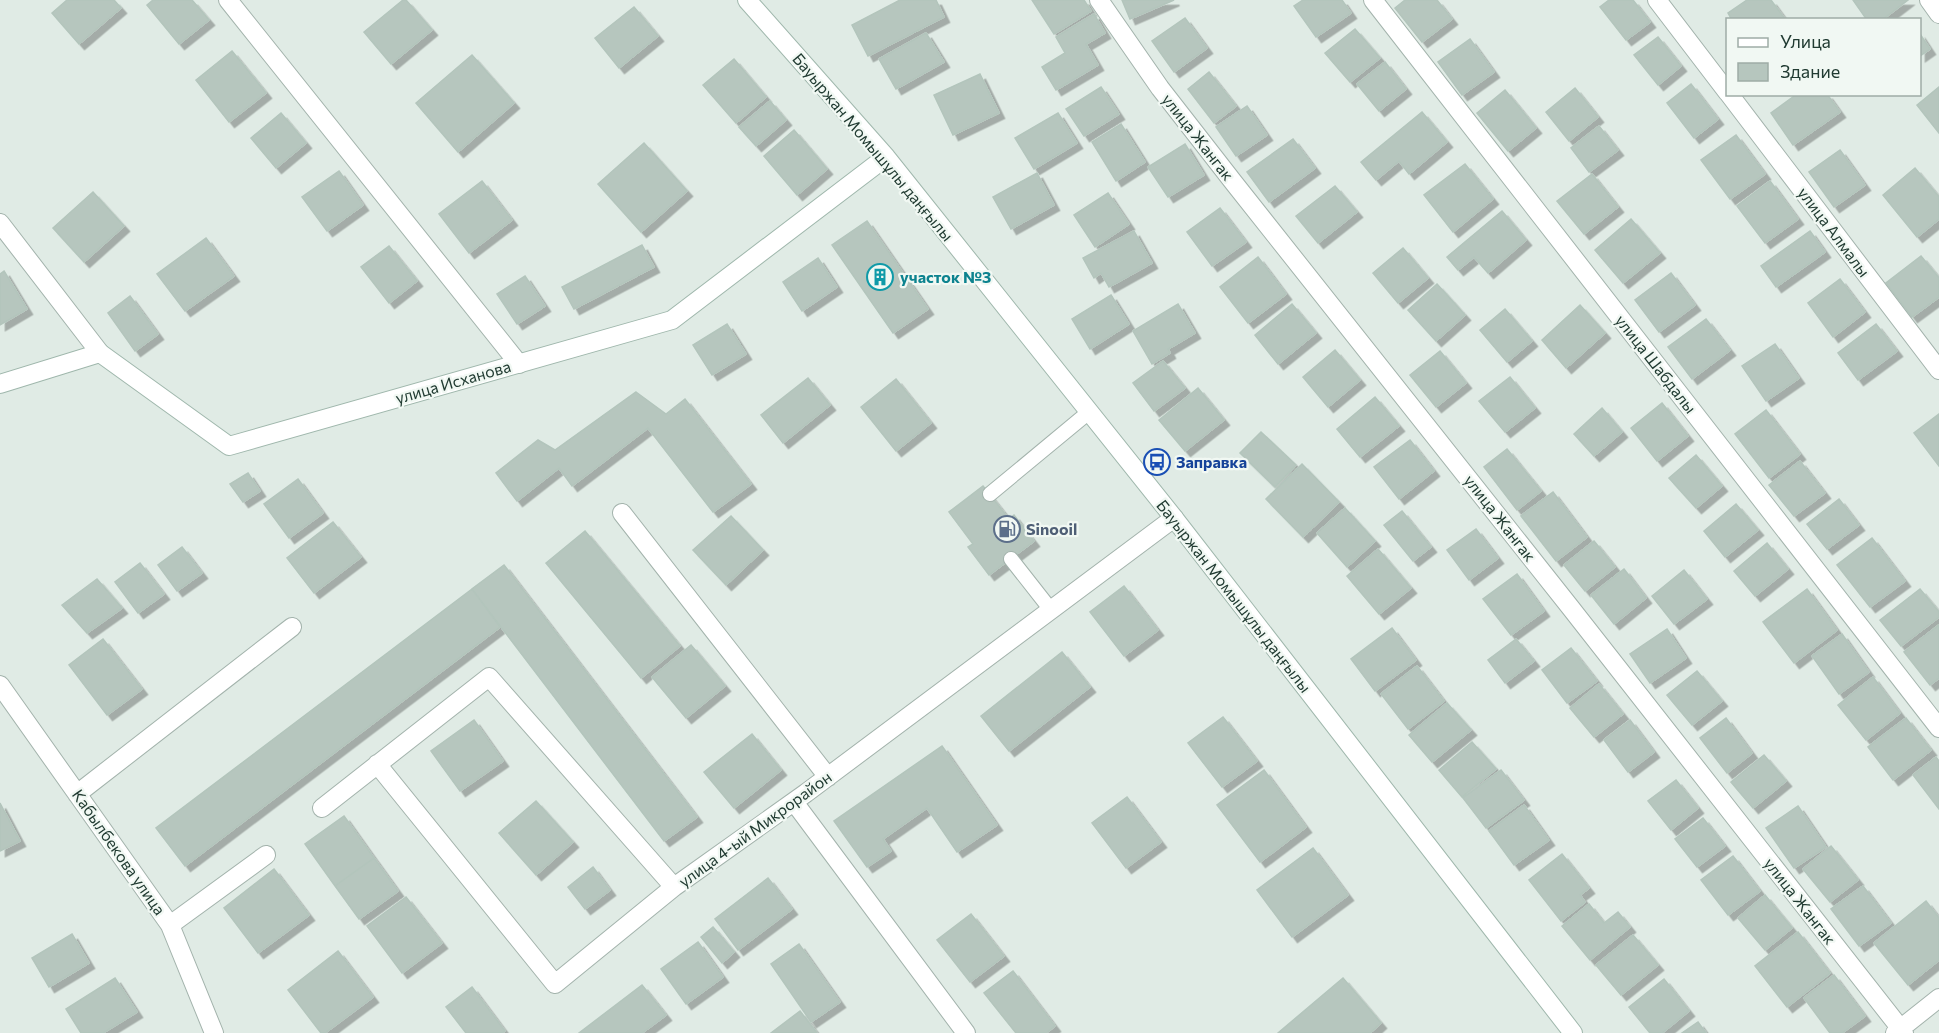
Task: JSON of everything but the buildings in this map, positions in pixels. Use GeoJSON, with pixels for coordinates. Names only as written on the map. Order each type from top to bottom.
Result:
{"type":"FeatureCollection","features":[{"type":"Feature","properties":{"kind":"street"},"geometry":{"type":"LineString","coordinates":[[228,0],[519,364]]}},
{"type":"Feature","properties":{"kind":"street","name":"Бауыржан Момышұлы даңғылы"},"geometry":{"type":"LineString","coordinates":[[747,0],[886,157],[1174,518],[1574,1033]]}},
{"type":"Feature","properties":{"kind":"street","name":"улица Жангак"},"geometry":{"type":"LineString","coordinates":[[1099,0],[1160,88],[1556,588],[1900,1031]]}},
{"type":"Feature","properties":{"kind":"street","name":"улица Шабдалы"},"geometry":{"type":"LineString","coordinates":[[1373,0],[1939,728]]}},
{"type":"Feature","properties":{"kind":"street","name":"улица Алмалы"},"geometry":{"type":"LineString","coordinates":[[1657,0],[1726,91]]}},
{"type":"Feature","properties":{"kind":"street"},"geometry":{"type":"LineString","coordinates":[[1929,0],[1939,14]]}},
{"type":"Feature","properties":{"kind":"street","name":"улица Алмалы"},"geometry":{"type":"LineString","coordinates":[[1730,96],[1939,370]]}},
{"type":"Feature","properties":{"kind":"street","name":"улица Исханова"},"geometry":{"type":"LineString","coordinates":[[100,353],[228,446],[672,320],[886,157]]}},
{"type":"Feature","properties":{"kind":"street"},"geometry":{"type":"LineString","coordinates":[[0,224],[100,353],[0,384]]}},
{"type":"Feature","properties":{"kind":"street"},"geometry":{"type":"LineString","coordinates":[[622,513],[828,777]]}},
{"type":"Feature","properties":{"kind":"street","name":"улица 4-ый Микрорайон"},"geometry":{"type":"LineString","coordinates":[[322,808],[489,677],[674,888],[828,777],[1174,518]]}},
{"type":"Feature","properties":{"kind":"street"},"geometry":{"type":"LineString","coordinates":[[77,794],[292,627]]}},
{"type":"Feature","properties":{"kind":"street","name":"Кабылбекова улица"},"geometry":{"type":"LineString","coordinates":[[0,684],[170,925],[214,1033]]}},
{"type":"Feature","properties":{"kind":"street"},"geometry":{"type":"LineString","coordinates":[[377,764],[555,984],[674,888]]}},
{"type":"Feature","properties":{"kind":"street"},"geometry":{"type":"LineString","coordinates":[[794,802],[966,1033]]}},
{"type":"Feature","properties":{"kind":"street"},"geometry":{"type":"LineString","coordinates":[[170,925],[266,855]]}},
{"type":"Feature","properties":{"kind":"street"},"geometry":{"type":"LineString","coordinates":[[1900,1031],[1939,998]]}},
{"type":"Feature","properties":{"kind":"lane"},"geometry":{"type":"LineString","coordinates":[[990,494],[1089,412]]}},
{"type":"Feature","properties":{"kind":"lane"},"geometry":{"type":"LineString","coordinates":[[1011,559],[1051,610]]}},
{"type":"Feature","properties":{"kind":"place","name":"участок №3"},"geometry":{"type":"Point","coordinates":[880,277]}},
{"type":"Feature","properties":{"kind":"place","name":"Заправка"},"geometry":{"type":"Point","coordinates":[1157,462]}},
{"type":"Feature","properties":{"kind":"place","name":"Sinooil"},"geometry":{"type":"Point","coordinates":[1007,529]}}]}
